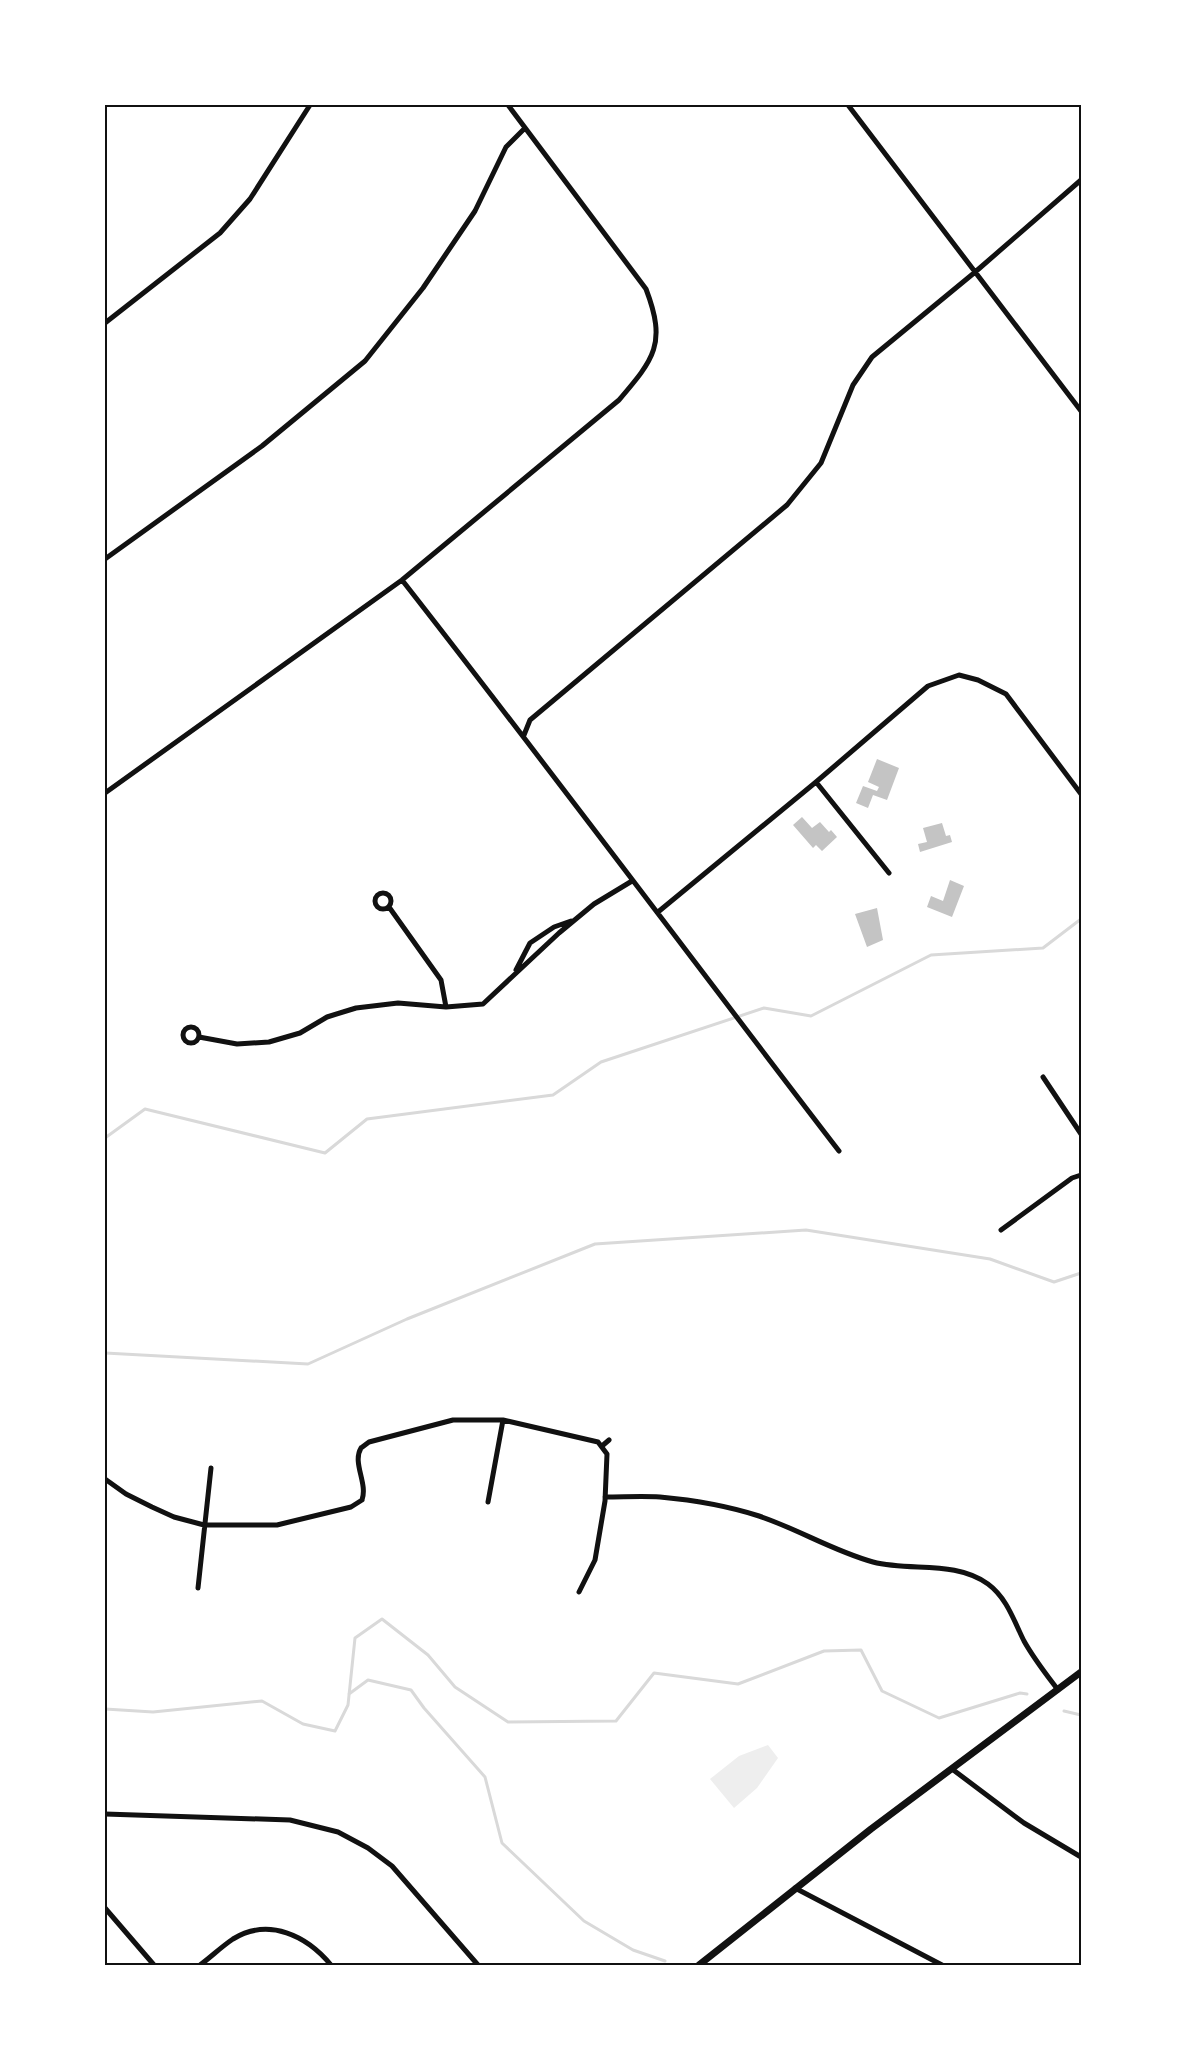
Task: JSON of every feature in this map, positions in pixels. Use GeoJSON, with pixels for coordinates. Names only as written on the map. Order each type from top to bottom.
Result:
{"type":"FeatureCollection","features":[{"type":"Feature","properties":{"kind":"main road"},"geometry":{"type":"LineString","coordinates":[[699,1965],[795,1888],[1081,1672]]}},
{"type":"Feature","properties":{"kind":"street"},"geometry":{"type":"LineString","coordinates":[[105,323],[220,233],[250,199],[310,105]]}},
{"type":"Feature","properties":{"kind":"street"},"geometry":{"type":"LineString","coordinates":[[105,793],[402,580],[619,400],[645,369],[657,338],[655,313],[646,289],[508,105]]}},
{"type":"Feature","properties":{"kind":"street"},"geometry":{"type":"LineString","coordinates":[[848,105],[1081,411]]}},
{"type":"Feature","properties":{"kind":"street"},"geometry":{"type":"LineString","coordinates":[[105,559],[262,446],[365,361],[423,288],[475,211],[506,147],[525,128]]}},
{"type":"Feature","properties":{"kind":"street"},"geometry":{"type":"LineString","coordinates":[[524,735],[530,720],[787,506],[821,463],[853,385],[872,357],[974,273],[1081,180]]}},
{"type":"Feature","properties":{"kind":"street"},"geometry":{"type":"LineString","coordinates":[[402,580],[524,735],[632,881],[839,1150]]}},
{"type":"Feature","properties":{"kind":"street"},"geometry":{"type":"LineString","coordinates":[[658,912],[928,686],[959,675],[978,680],[1006,694],[1081,794]]}},
{"type":"Feature","properties":{"kind":"street"},"geometry":{"type":"LineString","coordinates":[[816,782],[889,873]]}},
{"type":"Feature","properties":{"kind":"street"},"geometry":{"type":"LineString","coordinates":[[199,1036],[237,1044],[269,1042],[300,1033],[327,1017],[356,1008],[398,1003],[446,1007],[483,1004],[594,904],[632,881]]}},
{"type":"Feature","properties":{"kind":"street"},"geometry":{"type":"LineString","coordinates":[[389,907],[441,980],[446,1007]]}},
{"type":"Feature","properties":{"kind":"street"},"geometry":{"type":"LineString","coordinates":[[514,975],[530,943],[554,927],[576,919]]}},
{"type":"Feature","properties":{"kind":"street"},"geometry":{"type":"LineString","coordinates":[[1043,1077],[1081,1134]]}},
{"type":"Feature","properties":{"kind":"street"},"geometry":{"type":"LineString","coordinates":[[1001,1230],[1072,1178],[1081,1174]]}},
{"type":"Feature","properties":{"kind":"street"},"geometry":{"type":"LineString","coordinates":[[105,1479],[126,1494],[152,1507],[174,1517],[204,1525],[278,1525],[351,1507],[365,1501],[358,1456],[359,1446],[369,1442],[453,1420],[503,1420],[591,1439],[602,1446],[607,1454],[605,1497],[595,1560],[579,1592]]}},
{"type":"Feature","properties":{"kind":"street"},"geometry":{"type":"LineString","coordinates":[[488,1502],[503,1420]]}},
{"type":"Feature","properties":{"kind":"street"},"geometry":{"type":"LineString","coordinates":[[602,1446],[609,1440]]}},
{"type":"Feature","properties":{"kind":"street"},"geometry":{"type":"LineString","coordinates":[[198,1588],[211,1468]]}},
{"type":"Feature","properties":{"kind":"street"},"geometry":{"type":"LineString","coordinates":[[605,1497],[658,1497],[735,1509],[779,1523],[832,1549],[865,1559],[897,1566],[959,1570],[977,1578],[1000,1595],[1033,1656],[1058,1690]]}},
{"type":"Feature","properties":{"kind":"street"},"geometry":{"type":"LineString","coordinates":[[952,1769],[1024,1823],[1081,1857]]}},
{"type":"Feature","properties":{"kind":"street"},"geometry":{"type":"LineString","coordinates":[[105,1814],[290,1820],[339,1832],[368,1848],[392,1866],[478,1965]]}},
{"type":"Feature","properties":{"kind":"street"},"geometry":{"type":"LineString","coordinates":[[795,1888],[942,1965]]}},
{"type":"Feature","properties":{"kind":"street"},"geometry":{"type":"LineString","coordinates":[[105,1908],[154,1965]]}},
{"type":"Feature","properties":{"kind":"street"},"geometry":{"type":"LineString","coordinates":[[200,1965],[234,1938],[261,1929],[288,1932],[318,1949],[331,1965]]}},
{"type":"Feature","properties":{"kind":"shaded area"},"geometry":{"type":"Polygon","coordinates":[[[768,1745],[778,1758],[757,1788],[734,1808],[710,1779],[739,1756],[768,1745]]]}},
{"type":"Feature","properties":{"kind":"building"},"geometry":{"type":"Polygon","coordinates":[[[877,759],[899,768],[887,800],[873,795],[868,808],[856,803],[863,786],[877,791],[879,787],[868,782],[877,759]]]}},
{"type":"Feature","properties":{"kind":"building"},"geometry":{"type":"Polygon","coordinates":[[[802,817],[812,828],[820,822],[837,837],[822,851],[816,845],[813,848],[793,825],[802,817]]]}},
{"type":"Feature","properties":{"kind":"building"},"geometry":{"type":"Polygon","coordinates":[[[942,823],[946,836],[950,835],[952,842],[920,852],[918,844],[927,842],[923,828],[942,823]]]}},
{"type":"Feature","properties":{"kind":"building"},"geometry":{"type":"Polygon","coordinates":[[[950,880],[964,886],[952,917],[927,907],[931,896],[943,901],[950,880]]]}},
{"type":"Feature","properties":{"kind":"building"},"geometry":{"type":"Polygon","coordinates":[[[877,908],[883,940],[867,947],[855,914],[877,908]]]}},
{"type":"Feature","properties":{"kind":"waterway"},"geometry":{"type":"LineString","coordinates":[[105,1138],[145,1109],[325,1153],[367,1119],[553,1095],[601,1062],[764,1008],[811,1016],[931,955],[1043,948],[1081,919]]}},
{"type":"Feature","properties":{"kind":"waterway"},"geometry":{"type":"LineString","coordinates":[[105,1353],[308,1364],[407,1319],[595,1244],[806,1230],[990,1259],[1054,1282],[1081,1273]]}},
{"type":"Feature","properties":{"kind":"waterway"},"geometry":{"type":"LineString","coordinates":[[105,1709],[153,1712],[262,1701],[303,1724],[335,1731],[348,1705],[355,1638],[382,1619],[428,1655],[455,1687],[508,1722],[616,1721],[654,1673],[738,1684],[824,1651],[861,1650],[882,1691],[939,1718],[1020,1693],[1027,1694]]}},
{"type":"Feature","properties":{"kind":"waterway"},"geometry":{"type":"LineString","coordinates":[[349,1694],[368,1680],[411,1690],[485,1777],[502,1843],[584,1921],[633,1950],[665,1961]]}},
{"type":"Feature","properties":{"kind":"waterway"},"geometry":{"type":"LineString","coordinates":[[1064,1711],[1081,1715]]}}]}
